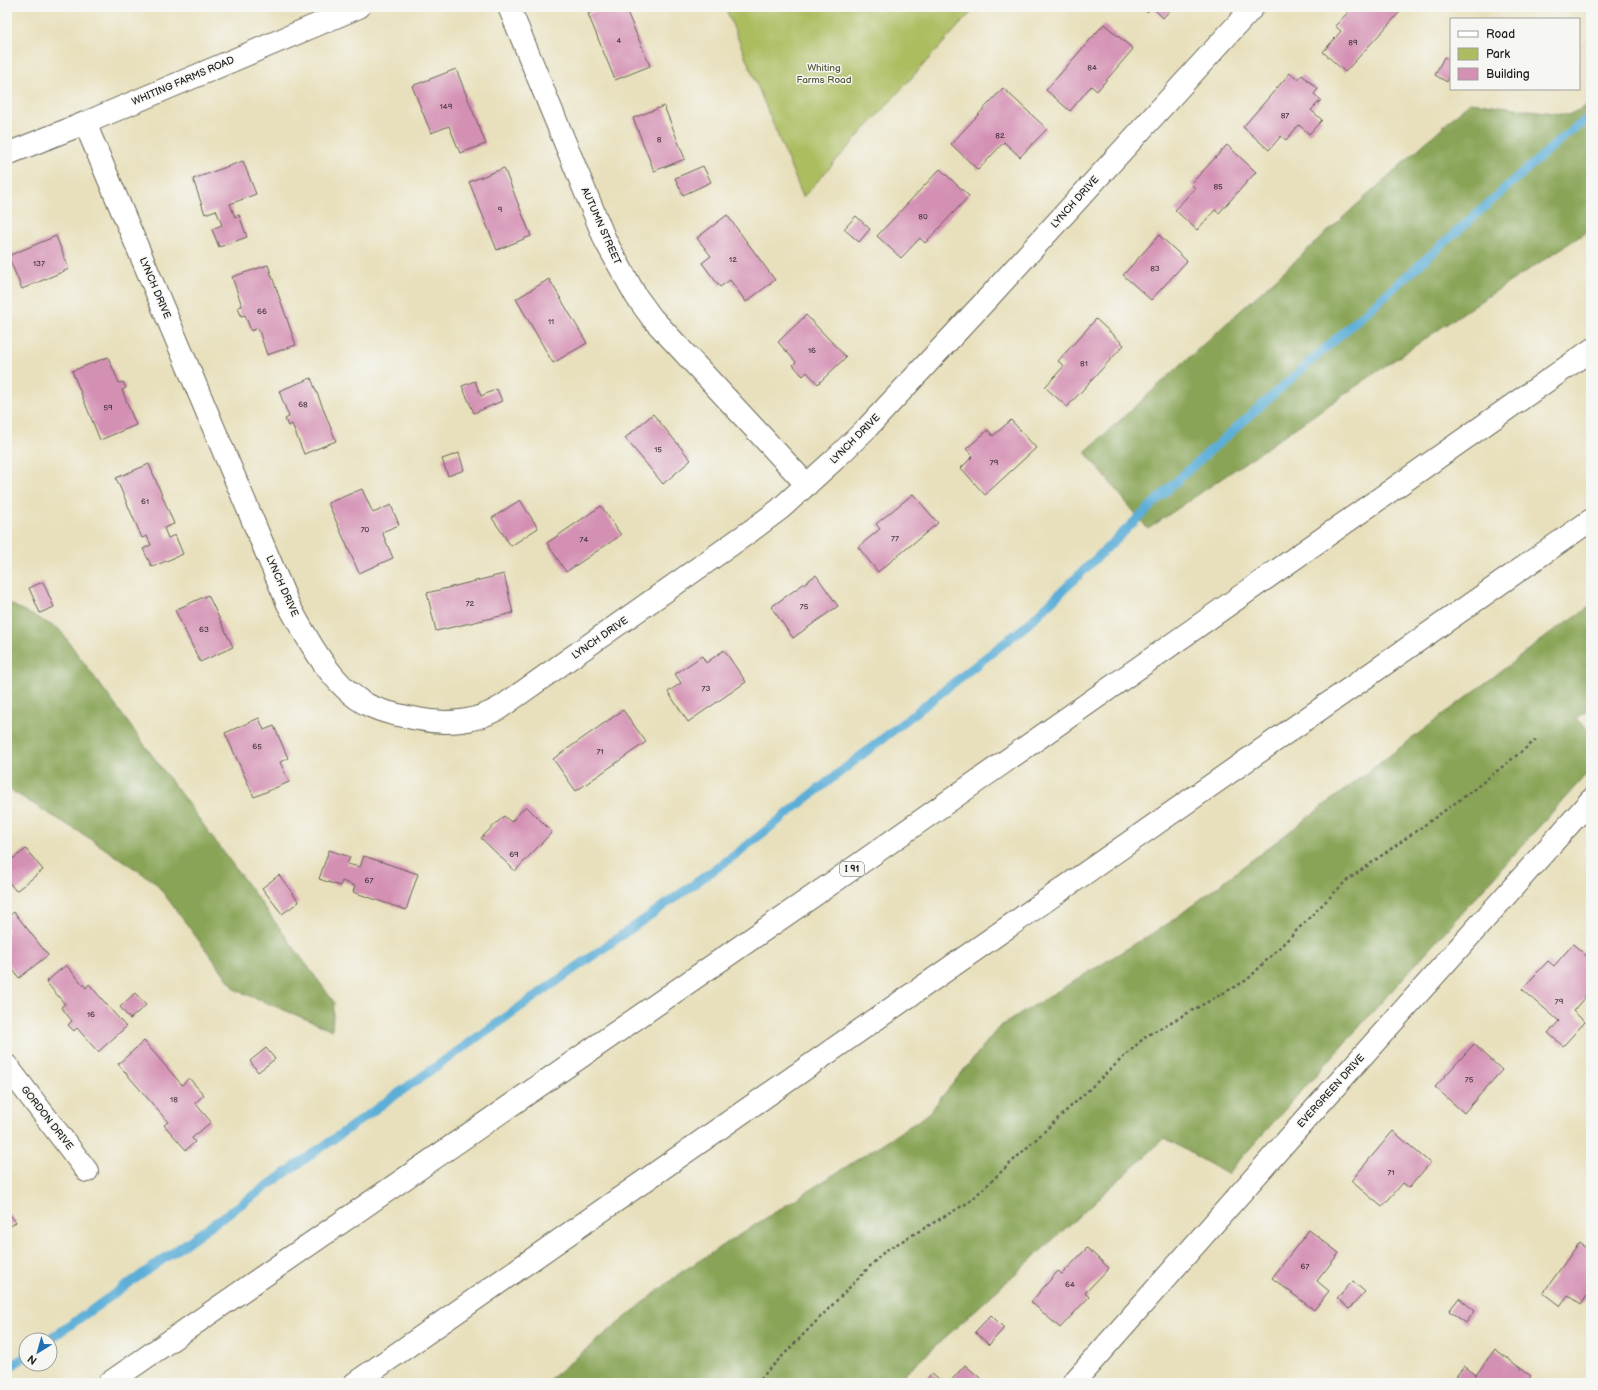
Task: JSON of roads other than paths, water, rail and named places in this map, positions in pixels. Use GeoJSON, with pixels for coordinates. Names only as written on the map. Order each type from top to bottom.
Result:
{"type":"FeatureCollection","features":[{"type":"Feature","properties":{"kind":"main road","name":"WHITING FARMS ROAD"},"geometry":{"type":"LineString","coordinates":[[7,154],[85,123],[359,7]]}},
{"type":"Feature","properties":{"kind":"main road","name":"AUTUMN STREET"},"geometry":{"type":"LineString","coordinates":[[509,7],[606,242],[636,296],[652,318],[807,485]]}},
{"type":"Feature","properties":{"kind":"main road","name":"LYNCH DRIVE"},"geometry":{"type":"LineString","coordinates":[[85,123],[288,604],[310,644],[332,673],[354,696],[368,705],[385,712],[426,721],[458,721],[488,714],[550,673],[752,530],[807,485],[867,428],[989,297],[1253,7]]}},
{"type":"Feature","properties":{"kind":"main road","name":"I 91"},"geometry":{"type":"LineString","coordinates":[[109,1383],[848,872],[1591,350]]}},
{"type":"Feature","properties":{"kind":"main road"},"geometry":{"type":"LineString","coordinates":[[355,1383],[1591,520]]}},
{"type":"Feature","properties":{"kind":"main road","name":"EVERGREEN DRIVE"},"geometry":{"type":"LineString","coordinates":[[1073,1383],[1591,800]]}},
{"type":"Feature","properties":{"kind":"main road","name":"GORDON DRIVE"},"geometry":{"type":"LineString","coordinates":[[7,1066],[87,1171]]}},
{"type":"Feature","properties":{"kind":"waterway"},"geometry":{"type":"LineString","coordinates":[[58,1334],[731,858],[1027,625],[1184,474],[1562,138],[1591,116]]}},
{"type":"Feature","properties":{"kind":"waterway"},"geometry":{"type":"LineString","coordinates":[[7,1369],[18,1361]]}},
{"type":"Feature","properties":{"kind":"park label","name":"Whiting Farms Road"},"geometry":{"type":"Point","coordinates":[824,74]}}]}
